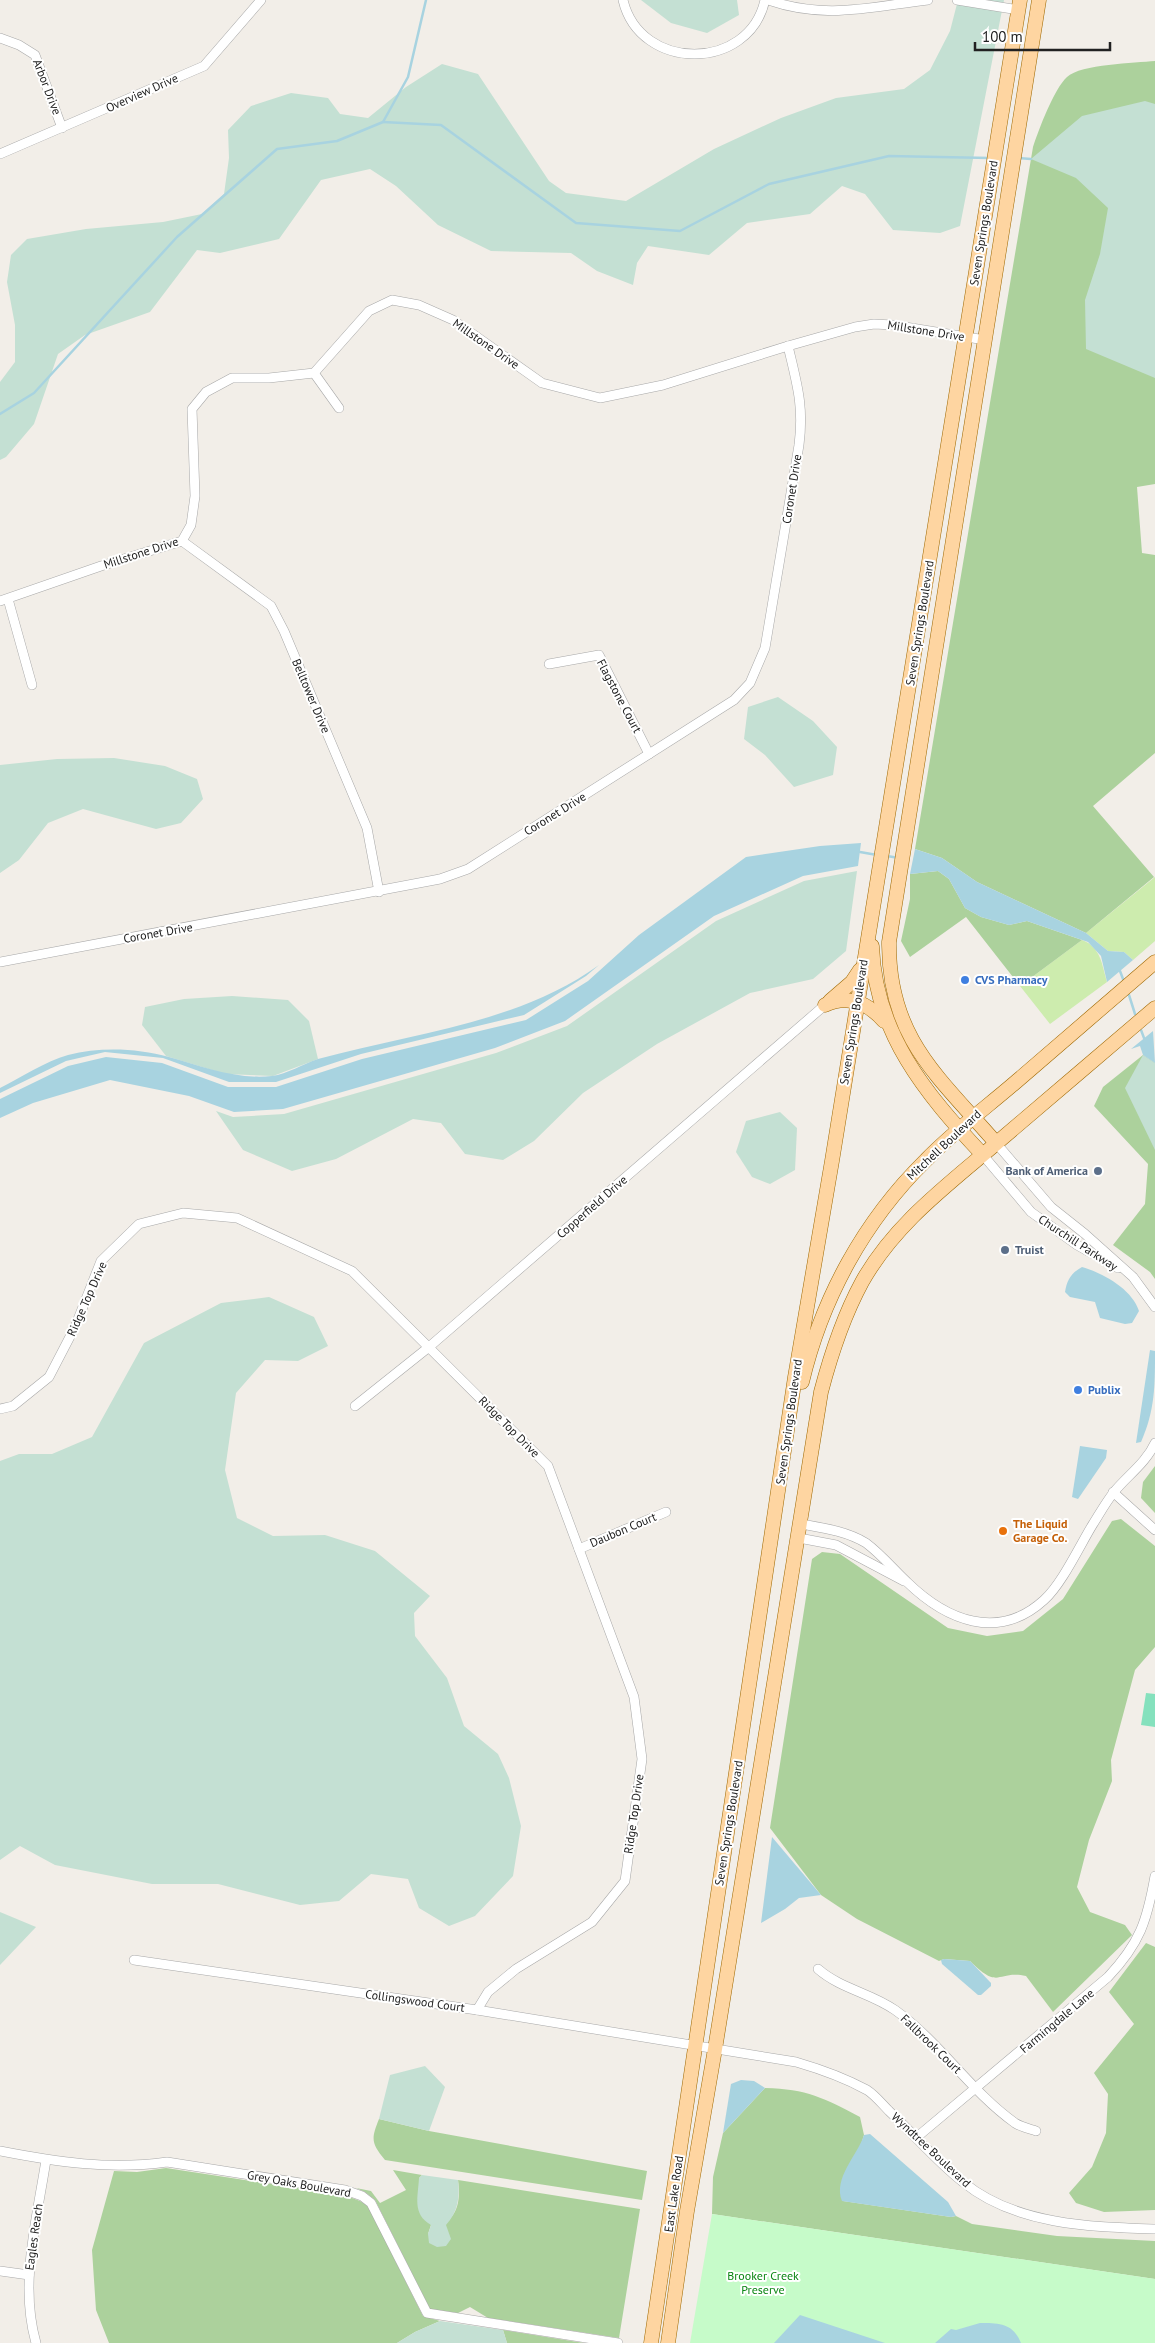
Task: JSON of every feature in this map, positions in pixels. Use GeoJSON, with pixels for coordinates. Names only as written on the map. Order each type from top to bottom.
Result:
{"type":"FeatureCollection","features":[{"type":"Feature","properties":{"kind":"main road"},"geometry":{"type":"LineString","coordinates":[[1030,0],[1032,11],[1037,15]]}},
{"type":"Feature","properties":{"kind":"main road","name":"Seven Springs Boulevard"},"geometry":{"type":"LineString","coordinates":[[696,2046],[766,1587],[796,1368],[832,1161],[856,1002],[975,339],[1008,192],[1039,0]]}},
{"type":"Feature","properties":{"kind":"main road","name":"Seven Springs Boulevard"},"geometry":{"type":"LineString","coordinates":[[974,1118],[924,1061],[912,1042],[900,1014],[891,983],[889,957],[890,927],[966,459],[961,432],[975,339],[983,233],[1019,5]]}},
{"type":"Feature","properties":{"kind":"main road"},"geometry":{"type":"LineString","coordinates":[[1014,153],[1011,128],[1026,27],[1019,5]]}},
{"type":"Feature","properties":{"kind":"main road","name":"Churchill Parkway"},"geometry":{"type":"LineString","coordinates":[[871,925],[876,987],[888,1026],[897,1046],[917,1076],[959,1130],[982,1154]]}},
{"type":"Feature","properties":{"kind":"main road","name":"Mitchell Boulevard"},"geometry":{"type":"LineString","coordinates":[[766,1587],[798,1400],[814,1341],[829,1301],[853,1253],[887,1203],[926,1160],[1155,962]]}},
{"type":"Feature","properties":{"kind":"main road"},"geometry":{"type":"LineString","coordinates":[[826,1005],[852,982],[862,968]]}},
{"type":"Feature","properties":{"kind":"main road"},"geometry":{"type":"LineString","coordinates":[[826,1005],[839,1000],[856,1002],[871,1008],[888,1026]]}},
{"type":"Feature","properties":{"kind":"main road"},"geometry":{"type":"LineString","coordinates":[[982,1154],[1155,1008]]}},
{"type":"Feature","properties":{"kind":"main road","name":"Churchill Parkway"},"geometry":{"type":"LineString","coordinates":[[974,1118],[996,1143]]}},
{"type":"Feature","properties":{"kind":"main road","name":"Seven Springs Boulevard"},"geometry":{"type":"LineString","coordinates":[[715,2049],[799,1538],[821,1392],[830,1359],[848,1312],[863,1281],[884,1250],[911,1218],[944,1185],[982,1154]]}},
{"type":"Feature","properties":{"kind":"main road","name":"East Lake Road"},"geometry":{"type":"LineString","coordinates":[[651,2343],[696,2046]]}},
{"type":"Feature","properties":{"kind":"main road","name":"East Lake Road"},"geometry":{"type":"LineString","coordinates":[[668,2343],[687,2211],[715,2049]]}},
{"type":"Feature","properties":{"kind":"street","name":"Overview Drive"},"geometry":{"type":"LineString","coordinates":[[0,154],[204,66],[261,0]]}},
{"type":"Feature","properties":{"kind":"street"},"geometry":{"type":"LineString","coordinates":[[623,0],[630,19],[650,41],[666,50],[688,56],[712,54],[733,45],[751,30],[767,0],[803,10],[827,12],[928,0]]}},
{"type":"Feature","properties":{"kind":"street"},"geometry":{"type":"LineString","coordinates":[[956,0],[1019,5]]}},
{"type":"Feature","properties":{"kind":"street","name":"Arbor Drive"},"geometry":{"type":"LineString","coordinates":[[0,38],[19,45],[36,55],[62,128]]}},
{"type":"Feature","properties":{"kind":"street","name":"Millstone Drive"},"geometry":{"type":"LineString","coordinates":[[4,600],[101,566],[182,542],[191,525],[195,496],[192,409],[206,392],[232,378],[269,378],[314,373],[369,311],[392,300],[419,305],[453,320],[542,383],[600,398],[663,385],[788,346],[855,327],[874,324],[893,324],[975,339]]}},
{"type":"Feature","properties":{"kind":"street","name":"Coronet Drive"},"geometry":{"type":"LineString","coordinates":[[0,962],[440,879],[468,868],[742,694],[750,683],[762,657],[802,419],[801,400],[788,346]]}},
{"type":"Feature","properties":{"kind":"street"},"geometry":{"type":"LineString","coordinates":[[314,373],[339,408]]}},
{"type":"Feature","properties":{"kind":"street","name":"Belltower Drive"},"geometry":{"type":"LineString","coordinates":[[182,542],[271,606],[284,631],[366,828],[379,892]]}},
{"type":"Feature","properties":{"kind":"street"},"geometry":{"type":"LineString","coordinates":[[4,600],[32,685]]}},
{"type":"Feature","properties":{"kind":"street","name":"Flagstone Court"},"geometry":{"type":"LineString","coordinates":[[549,664],[599,655],[649,754]]}},
{"type":"Feature","properties":{"kind":"street","name":"Copperfield Drive"},"geometry":{"type":"LineString","coordinates":[[355,1406],[429,1347],[826,1005]]}},
{"type":"Feature","properties":{"kind":"street","name":"Churchill Parkway"},"geometry":{"type":"LineString","coordinates":[[996,1143],[1051,1207],[1085,1234],[1133,1277],[1155,1307]]}},
{"type":"Feature","properties":{"kind":"street","name":"Churchill Parkway"},"geometry":{"type":"LineString","coordinates":[[982,1154],[1031,1212],[1077,1245],[1133,1277]]}},
{"type":"Feature","properties":{"kind":"street","name":"Ridge Top Drive"},"geometry":{"type":"LineString","coordinates":[[0,1410],[13,1406],[49,1377],[75,1327],[101,1261],[139,1224],[183,1213],[237,1218],[352,1271],[381,1297],[548,1466],[634,1696],[642,1759],[625,1881],[592,1922],[516,1969],[488,1992],[477,2010]]}},
{"type":"Feature","properties":{"kind":"street"},"geometry":{"type":"LineString","coordinates":[[799,1538],[836,1545],[906,1582],[951,1614],[967,1621],[985,1624],[1019,1617],[1046,1599],[1113,1492],[1138,1467],[1155,1443]]}},
{"type":"Feature","properties":{"kind":"street"},"geometry":{"type":"LineString","coordinates":[[1113,1492],[1155,1530]]}},
{"type":"Feature","properties":{"kind":"street","name":"Daubon Court"},"geometry":{"type":"LineString","coordinates":[[579,1549],[666,1512]]}},
{"type":"Feature","properties":{"kind":"street"},"geometry":{"type":"LineString","coordinates":[[801,1524],[838,1531],[864,1542],[893,1566],[906,1582]]}},
{"type":"Feature","properties":{"kind":"street","name":"Farmingdale Lane"},"geometry":{"type":"LineString","coordinates":[[917,2137],[1108,1977],[1127,1957],[1143,1930],[1155,1876]]}},
{"type":"Feature","properties":{"kind":"street","name":"Collingswood Court"},"geometry":{"type":"LineString","coordinates":[[134,1960],[477,2010],[715,2049]]}},
{"type":"Feature","properties":{"kind":"street","name":"Fallbrook Court"},"geometry":{"type":"LineString","coordinates":[[818,1969],[832,1980],[893,2009],[911,2022],[976,2088],[1016,2124],[1036,2131]]}},
{"type":"Feature","properties":{"kind":"street","name":"Wyndtree Boulevard"},"geometry":{"type":"LineString","coordinates":[[715,2049],[796,2062],[823,2070],[868,2091],[964,2184],[1019,2213],[1102,2227],[1155,2229]]}},
{"type":"Feature","properties":{"kind":"street","name":"Grey Oaks Boulevard"},"geometry":{"type":"LineString","coordinates":[[0,2152],[46,2160],[104,2166],[137,2166],[167,2162],[345,2190],[362,2196],[371,2203],[427,2313],[618,2343]]}},
{"type":"Feature","properties":{"kind":"street","name":"Eagles Reach"},"geometry":{"type":"LineString","coordinates":[[36,2343],[33,2332],[28,2275],[46,2160]]}},
{"type":"Feature","properties":{"kind":"street"},"geometry":{"type":"LineString","coordinates":[[0,2271],[28,2275]]}},
{"type":"Feature","properties":{"kind":"green space"},"geometry":{"type":"Polygon","coordinates":[[[641,0],[737,0],[739,15],[707,33],[671,23],[641,0]]]}},
{"type":"Feature","properties":{"kind":"green space"},"geometry":{"type":"Polygon","coordinates":[[[958,0],[1004,0],[960,226],[940,233],[893,230],[865,194],[842,186],[810,214],[747,223],[709,255],[648,246],[637,263],[633,285],[597,271],[571,253],[491,251],[438,225],[396,186],[370,169],[321,180],[279,239],[220,253],[197,250],[150,312],[85,335],[58,354],[34,424],[6,457],[0,460],[0,382],[15,362],[15,325],[7,282],[11,255],[27,239],[86,229],[163,222],[202,214],[224,194],[229,158],[228,130],[251,106],[291,93],[328,98],[340,114],[368,118],[406,87],[442,64],[478,74],[549,181],[566,193],[626,201],[714,149],[781,118],[836,98],[904,89],[930,70],[950,31],[958,0]]]}},
{"type":"Feature","properties":{"kind":"green space"},"geometry":{"type":"Polygon","coordinates":[[[1155,61],[1155,484],[1137,487],[1142,553],[1155,555],[1155,753],[1093,806],[1154,877],[1086,933],[977,882],[942,858],[915,849],[1033,147],[1052,100],[1067,77],[1084,69],[1155,61]]]}},
{"type":"Feature","properties":{"kind":"green space"},"geometry":{"type":"Polygon","coordinates":[[[1145,101],[1155,104],[1155,378],[1086,349],[1085,300],[1100,254],[1108,208],[1076,178],[1031,159],[1082,116],[1145,101]]]}},
{"type":"Feature","properties":{"kind":"green space"},"geometry":{"type":"Polygon","coordinates":[[[778,697],[813,721],[837,747],[833,775],[794,787],[765,755],[744,739],[748,707],[778,697]]]}},
{"type":"Feature","properties":{"kind":"green space"},"geometry":{"type":"Polygon","coordinates":[[[114,758],[165,766],[197,779],[203,799],[181,823],[156,829],[83,809],[48,823],[19,860],[0,873],[0,765],[57,759],[114,758]]]}},
{"type":"Feature","properties":{"kind":"green space"},"geometry":{"type":"Polygon","coordinates":[[[857,871],[846,951],[813,979],[750,993],[657,1044],[583,1093],[534,1141],[503,1160],[465,1154],[441,1123],[413,1119],[336,1159],[292,1171],[243,1150],[216,1111],[233,1117],[284,1114],[496,1053],[567,1026],[716,921],[804,881],[857,871]]]}},
{"type":"Feature","properties":{"kind":"green space"},"geometry":{"type":"Polygon","coordinates":[[[938,871],[949,879],[965,908],[981,917],[1009,925],[1027,921],[1082,940],[1020,986],[966,917],[910,957],[901,941],[910,899],[910,874],[938,871]]]}},
{"type":"Feature","properties":{"kind":"green space"},"geometry":{"type":"Polygon","coordinates":[[[1155,877],[1155,941],[1133,960],[1124,952],[1108,951],[1086,933],[1155,877]]]}},
{"type":"Feature","properties":{"kind":"green space"},"geometry":{"type":"Polygon","coordinates":[[[1082,940],[1093,947],[1100,957],[1107,982],[1050,1024],[1020,986],[1082,940]]]}},
{"type":"Feature","properties":{"kind":"green space"},"geometry":{"type":"Polygon","coordinates":[[[232,996],[288,1000],[309,1021],[318,1059],[273,1076],[225,1074],[166,1056],[142,1025],[145,1007],[184,999],[232,996]]]}},
{"type":"Feature","properties":{"kind":"green space"},"geometry":{"type":"Polygon","coordinates":[[[1143,1055],[1155,1063],[1155,1279],[1150,1272],[1113,1245],[1145,1204],[1148,1164],[1094,1106],[1103,1087],[1143,1055]]]}},
{"type":"Feature","properties":{"kind":"green space"},"geometry":{"type":"Polygon","coordinates":[[[1143,1055],[1155,1063],[1155,1150],[1125,1088],[1143,1055]]]}},
{"type":"Feature","properties":{"kind":"green space"},"geometry":{"type":"Polygon","coordinates":[[[780,1112],[797,1128],[795,1170],[770,1184],[752,1177],[736,1152],[746,1121],[780,1112]]]}},
{"type":"Feature","properties":{"kind":"green space"},"geometry":{"type":"Polygon","coordinates":[[[269,1297],[314,1317],[328,1346],[298,1361],[265,1360],[236,1393],[225,1470],[237,1518],[273,1536],[325,1535],[375,1551],[430,1596],[414,1613],[415,1636],[447,1678],[464,1726],[498,1754],[509,1778],[521,1826],[513,1876],[475,1916],[449,1926],[419,1908],[408,1879],[371,1874],[339,1901],[300,1905],[218,1884],[152,1884],[55,1865],[20,1846],[0,1860],[0,1461],[19,1454],[52,1454],[92,1437],[144,1343],[221,1303],[269,1297]]]}},
{"type":"Feature","properties":{"kind":"green space"},"geometry":{"type":"Polygon","coordinates":[[[1155,1466],[1155,1513],[1141,1498],[1143,1482],[1155,1466]]]}},
{"type":"Feature","properties":{"kind":"green space"},"geometry":{"type":"Polygon","coordinates":[[[1121,1519],[1155,1546],[1155,1647],[1135,1670],[1111,1760],[1112,1781],[1089,1840],[1077,1887],[1090,1912],[1125,1925],[1132,1935],[1053,2012],[1026,1976],[1009,1975],[998,1978],[987,1975],[970,1961],[944,1959],[939,1961],[857,1919],[821,1895],[770,1828],[812,1559],[822,1552],[840,1554],[948,1628],[987,1636],[1023,1631],[1063,1599],[1112,1521],[1121,1519]]]}},
{"type":"Feature","properties":{"kind":"green space"},"geometry":{"type":"Polygon","coordinates":[[[1146,1693],[1155,1694],[1155,1727],[1141,1725],[1146,1693]]]}},
{"type":"Feature","properties":{"kind":"green space"},"geometry":{"type":"Polygon","coordinates":[[[0,1912],[36,1927],[0,1965],[0,1912]]]}},
{"type":"Feature","properties":{"kind":"green space"},"geometry":{"type":"Polygon","coordinates":[[[1146,1943],[1155,1947],[1155,2210],[1104,2212],[1076,2203],[1069,2193],[1092,2167],[1106,2133],[1108,2094],[1094,2073],[1134,2024],[1109,1992],[1146,1943]]]}},
{"type":"Feature","properties":{"kind":"green space"},"geometry":{"type":"Polygon","coordinates":[[[425,2066],[445,2087],[429,2131],[379,2119],[390,2075],[425,2066]]]}},
{"type":"Feature","properties":{"kind":"green space"},"geometry":{"type":"Polygon","coordinates":[[[765,2088],[792,2090],[815,2096],[860,2117],[864,2135],[843,2201],[951,2217],[956,2216],[972,2224],[1057,2236],[1155,2241],[1155,2279],[712,2214],[713,2177],[723,2133],[765,2088]]]}},
{"type":"Feature","properties":{"kind":"green space"},"geometry":{"type":"Polygon","coordinates":[[[379,2119],[429,2131],[647,2171],[642,2200],[385,2160],[374,2141],[379,2119]]]}},
{"type":"Feature","properties":{"kind":"green space"},"geometry":{"type":"Polygon","coordinates":[[[166,2168],[344,2195],[360,2201],[368,2206],[423,2316],[440,2321],[415,2332],[397,2343],[109,2343],[96,2310],[92,2250],[114,2171],[137,2172],[166,2168]]]}},
{"type":"Feature","properties":{"kind":"green space"},"geometry":{"type":"Polygon","coordinates":[[[393,2170],[422,2175],[419,2178],[431,2225],[428,2234],[444,2224],[454,2213],[459,2199],[458,2180],[640,2209],[619,2338],[488,2318],[470,2307],[458,2313],[430,2309],[375,2200],[356,2188],[371,2191],[380,2203],[406,2190],[393,2170]]]}},
{"type":"Feature","properties":{"kind":"green space"},"geometry":{"type":"Polygon","coordinates":[[[422,2175],[458,2180],[457,2204],[453,2215],[446,2225],[451,2239],[446,2246],[437,2247],[429,2243],[428,2234],[431,2225],[421,2216],[417,2198],[419,2178],[422,2175]]]}},
{"type":"Feature","properties":{"kind":"green space","name":"Brooker Creek Preserve"},"geometry":{"type":"Polygon","coordinates":[[[712,2214],[1155,2279],[1155,2343],[690,2343],[712,2214]]]}},
{"type":"Feature","properties":{"kind":"green space"},"geometry":{"type":"Polygon","coordinates":[[[440,2321],[503,2330],[507,2343],[397,2343],[415,2332],[440,2321]]]}},
{"type":"Feature","properties":{"kind":"green space"},"geometry":{"type":"Polygon","coordinates":[[[503,2330],[584,2343],[507,2343],[503,2330]]]}},
{"type":"Feature","properties":{"kind":"water"},"geometry":{"type":"Polygon","coordinates":[[[861,843],[858,866],[803,876],[714,916],[565,1021],[495,1048],[283,1109],[234,1112],[189,1096],[110,1080],[33,1103],[0,1118],[0,1099],[68,1066],[106,1057],[162,1063],[228,1087],[276,1087],[362,1059],[526,1020],[588,981],[639,935],[746,857],[820,846],[861,843]]]}},
{"type":"Feature","properties":{"kind":"water"},"geometry":{"type":"Polygon","coordinates":[[[915,849],[942,858],[977,882],[1086,933],[1108,951],[1124,952],[1133,960],[1107,982],[1101,956],[1088,942],[1027,921],[1009,925],[981,917],[965,908],[949,879],[938,871],[910,874],[915,849]]]}},
{"type":"Feature","properties":{"kind":"water"},"geometry":{"type":"Polygon","coordinates":[[[599,965],[586,976],[524,1015],[361,1054],[276,1082],[229,1082],[163,1058],[105,1052],[66,1061],[0,1093],[0,1088],[51,1061],[80,1052],[105,1050],[131,1050],[156,1054],[245,1076],[278,1075],[318,1059],[499,1014],[534,1001],[567,985],[599,965]]]}},
{"type":"Feature","properties":{"kind":"water"},"geometry":{"type":"Polygon","coordinates":[[[1153,1031],[1155,1063],[1143,1055],[1140,1046],[1131,1049],[1153,1031]]]}},
{"type":"Feature","properties":{"kind":"water"},"geometry":{"type":"Polygon","coordinates":[[[1082,1267],[1099,1273],[1116,1283],[1130,1296],[1139,1311],[1132,1323],[1125,1324],[1100,1318],[1095,1302],[1070,1297],[1065,1292],[1070,1277],[1082,1267]]]}},
{"type":"Feature","properties":{"kind":"water"},"geometry":{"type":"Polygon","coordinates":[[[1150,1350],[1155,1351],[1152,1408],[1141,1442],[1136,1443],[1150,1350]]]}},
{"type":"Feature","properties":{"kind":"water"},"geometry":{"type":"Polygon","coordinates":[[[1080,1446],[1107,1450],[1106,1458],[1078,1499],[1072,1497],[1080,1446]]]}},
{"type":"Feature","properties":{"kind":"water"},"geometry":{"type":"Polygon","coordinates":[[[772,1837],[821,1895],[799,1898],[761,1923],[772,1837]]]}},
{"type":"Feature","properties":{"kind":"water"},"geometry":{"type":"Polygon","coordinates":[[[941,1960],[970,1961],[991,1983],[991,1986],[981,1995],[978,1995],[942,1964],[941,1960]]]}},
{"type":"Feature","properties":{"kind":"water"},"geometry":{"type":"Polygon","coordinates":[[[741,2080],[754,2081],[765,2088],[723,2133],[731,2084],[741,2080]]]}},
{"type":"Feature","properties":{"kind":"water"},"geometry":{"type":"Polygon","coordinates":[[[870,2134],[948,2202],[956,2216],[951,2217],[842,2201],[840,2192],[843,2176],[864,2135],[870,2134]]]}},
{"type":"Feature","properties":{"kind":"water"},"geometry":{"type":"Polygon","coordinates":[[[800,2315],[885,2343],[774,2343],[800,2315]]]}},
{"type":"Feature","properties":{"kind":"water"},"geometry":{"type":"Polygon","coordinates":[[[980,2323],[999,2324],[1010,2328],[1018,2336],[1021,2343],[935,2343],[951,2329],[956,2330],[980,2323]]]}},
{"type":"Feature","properties":{"kind":"waterway"},"geometry":{"type":"LineString","coordinates":[[0,414],[34,393],[177,237],[277,149],[337,141],[383,122],[408,77],[426,0]]}},
{"type":"Feature","properties":{"kind":"waterway"},"geometry":{"type":"LineString","coordinates":[[383,122],[441,125],[576,223],[680,231],[769,184],[889,156],[990,158]]}},
{"type":"Feature","properties":{"kind":"waterway"},"geometry":{"type":"LineString","coordinates":[[1018,158],[1031,159]]}},
{"type":"Feature","properties":{"kind":"waterway"},"geometry":{"type":"LineString","coordinates":[[860,852],[877,855]]}},
{"type":"Feature","properties":{"kind":"waterway"},"geometry":{"type":"LineString","coordinates":[[887,856],[899,858]]}},
{"type":"Feature","properties":{"kind":"waterway"},"geometry":{"type":"LineString","coordinates":[[1120,971],[1123,979]]}},
{"type":"Feature","properties":{"kind":"waterway"},"geometry":{"type":"LineString","coordinates":[[1129,995],[1135,1014]]}},
{"type":"Feature","properties":{"kind":"waterway"},"geometry":{"type":"LineString","coordinates":[[1141,1030],[1144,1038]]}},
{"type":"Feature","properties":{"kind":"place","name":"CVS Pharmacy"},"geometry":{"type":"Point","coordinates":[965,980]}},
{"type":"Feature","properties":{"kind":"place","name":"Bank of America"},"geometry":{"type":"Point","coordinates":[1098,1171]}},
{"type":"Feature","properties":{"kind":"place","name":"Truist"},"geometry":{"type":"Point","coordinates":[1005,1250]}},
{"type":"Feature","properties":{"kind":"place","name":"Publix"},"geometry":{"type":"Point","coordinates":[1078,1390]}},
{"type":"Feature","properties":{"kind":"place","name":"The Liquid Garage Co."},"geometry":{"type":"Point","coordinates":[1003,1531]}}]}
